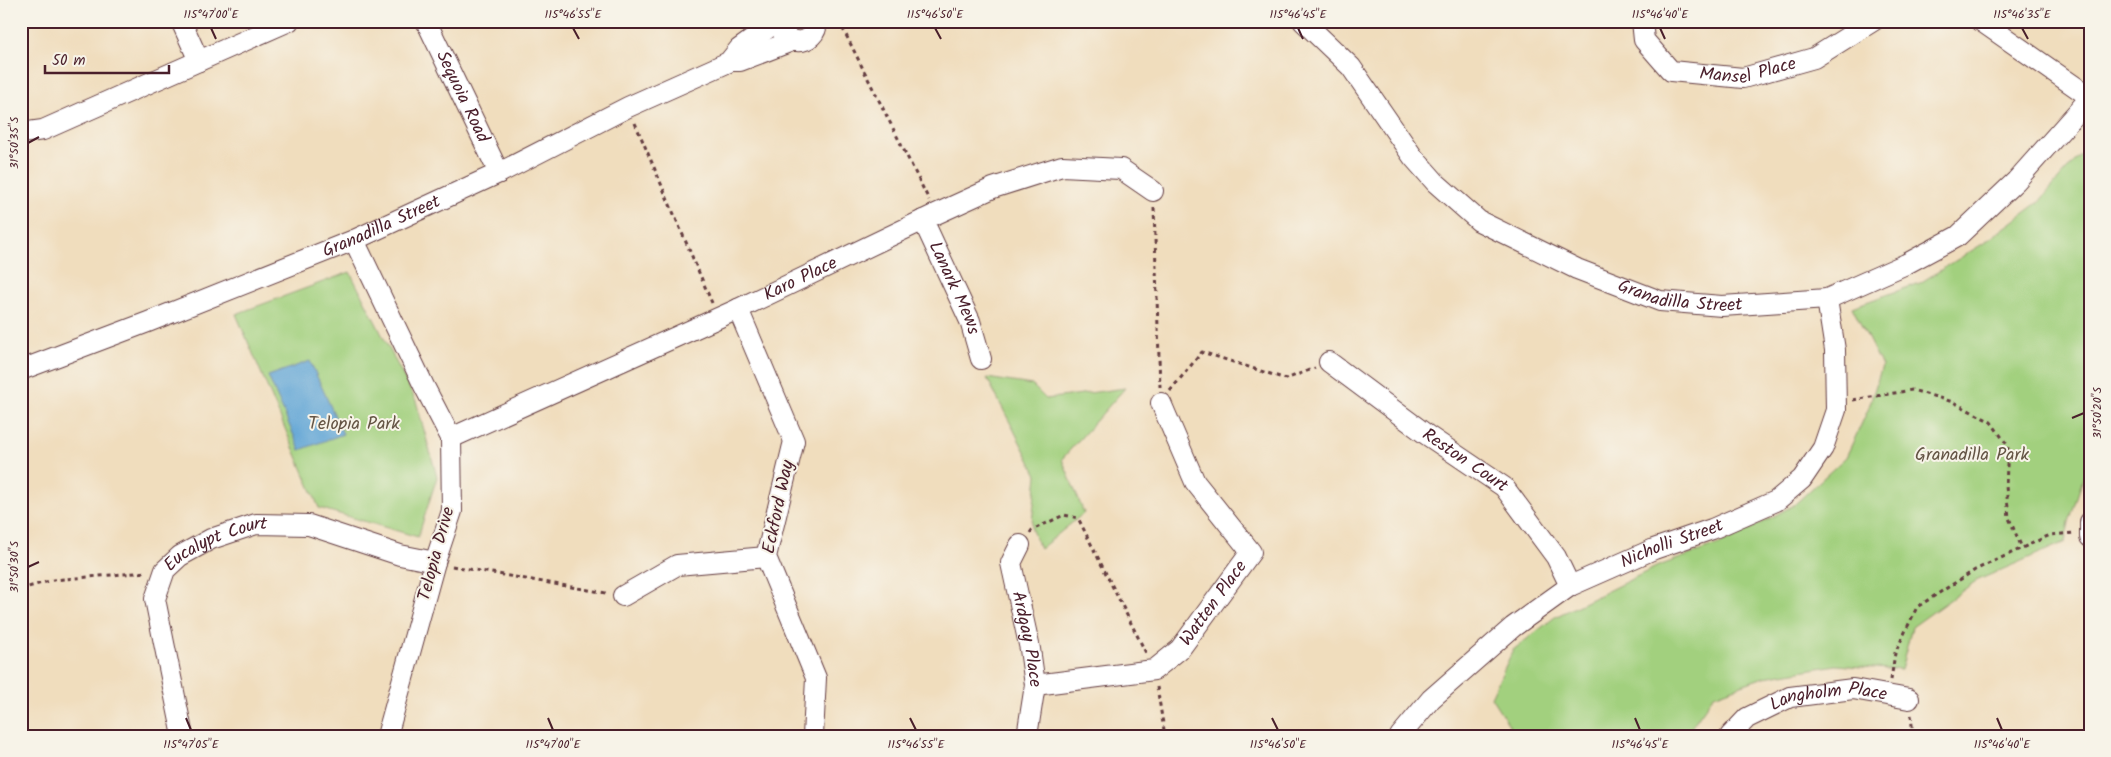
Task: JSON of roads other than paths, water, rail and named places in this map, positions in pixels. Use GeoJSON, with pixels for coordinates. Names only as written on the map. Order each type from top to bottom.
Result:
{"type":"FeatureCollection","features":[{"type":"Feature","properties":{"kind":"street"},"geometry":{"type":"LineString","coordinates":[[181,21],[199,61]]}},
{"type":"Feature","properties":{"kind":"street"},"geometry":{"type":"LineString","coordinates":[[21,133],[43,130],[289,21]]}},
{"type":"Feature","properties":{"kind":"street","name":"Sequoia Road"},"geometry":{"type":"LineString","coordinates":[[426,21],[498,173]]}},
{"type":"Feature","properties":{"kind":"street"},"geometry":{"type":"LineString","coordinates":[[779,21],[782,33],[792,41]]}},
{"type":"Feature","properties":{"kind":"street","name":"Granadilla Street"},"geometry":{"type":"LineString","coordinates":[[731,61],[740,50],[779,21]]}},
{"type":"Feature","properties":{"kind":"street","name":"Granadilla Street"},"geometry":{"type":"LineString","coordinates":[[1303,21],[1351,67],[1413,157],[1436,183],[1479,221],[1577,269],[1660,302],[1722,306],[1828,300],[1906,264],[1958,236],[2016,181],[2090,98]]}},
{"type":"Feature","properties":{"kind":"street","name":"Mansel Place"},"geometry":{"type":"LineString","coordinates":[[1642,21],[1644,40],[1671,71],[1743,78],[1814,58],[1874,21]]}},
{"type":"Feature","properties":{"kind":"street"},"geometry":{"type":"LineString","coordinates":[[1981,21],[2090,98]]}},
{"type":"Feature","properties":{"kind":"street","name":"Granadilla Street"},"geometry":{"type":"LineString","coordinates":[[21,370],[354,240],[498,173],[628,107],[731,61],[740,61],[792,41],[802,42],[809,39],[821,24]]}},
{"type":"Feature","properties":{"kind":"street","name":"Karo Place"},"geometry":{"type":"LineString","coordinates":[[451,438],[738,309],[993,188],[1062,166],[1121,169],[1153,191]]}},
{"type":"Feature","properties":{"kind":"street","name":"Lanark Mews"},"geometry":{"type":"LineString","coordinates":[[929,217],[970,321],[981,359]]}},
{"type":"Feature","properties":{"kind":"street","name":"Telopia Drive"},"geometry":{"type":"LineString","coordinates":[[354,240],[451,438],[452,511],[435,562],[387,736]]}},
{"type":"Feature","properties":{"kind":"street","name":"Nicholli Street"},"geometry":{"type":"LineString","coordinates":[[1400,736],[1431,699],[1514,627],[1570,586],[1654,549],[1712,529],[1776,501],[1802,478],[1823,448],[1836,410],[1835,350],[1828,300]]}},
{"type":"Feature","properties":{"kind":"street","name":"Eckford Way"},"geometry":{"type":"LineString","coordinates":[[738,309],[794,441],[766,557],[816,678],[813,736]]}},
{"type":"Feature","properties":{"kind":"street","name":"Reston Court"},"geometry":{"type":"LineString","coordinates":[[1329,362],[1427,436],[1504,487],[1556,557],[1570,586]]}},
{"type":"Feature","properties":{"kind":"street","name":"Watten Place"},"geometry":{"type":"LineString","coordinates":[[1035,685],[1154,670],[1180,650],[1251,552],[1195,482],[1160,403]]}},
{"type":"Feature","properties":{"kind":"street","name":"Eucalypt Court"},"geometry":{"type":"LineString","coordinates":[[183,736],[155,599],[165,570],[180,556],[211,539],[256,524],[309,526],[400,555],[435,562]]}},
{"type":"Feature","properties":{"kind":"street","name":"Ardgay Place"},"geometry":{"type":"LineString","coordinates":[[1020,545],[1011,563],[1030,649],[1035,685],[1027,736]]}},
{"type":"Feature","properties":{"kind":"street"},"geometry":{"type":"LineString","coordinates":[[623,596],[677,565],[766,557]]}},
{"type":"Feature","properties":{"kind":"street","name":"Langholm Place"},"geometry":{"type":"LineString","coordinates":[[1730,736],[1746,718],[1790,697],[1853,689],[1910,699]]}},
{"type":"Feature","properties":{"kind":"water"},"geometry":{"type":"Polygon","coordinates":[[[310,361],[343,434],[300,450],[268,376],[310,361]]]}},
{"type":"Feature","properties":{"kind":"park label","name":"Telopia Park"},"geometry":{"type":"Point","coordinates":[354,424]}},
{"type":"Feature","properties":{"kind":"park label","name":"Granadilla Park"},"geometry":{"type":"Point","coordinates":[1972,455]}}]}
